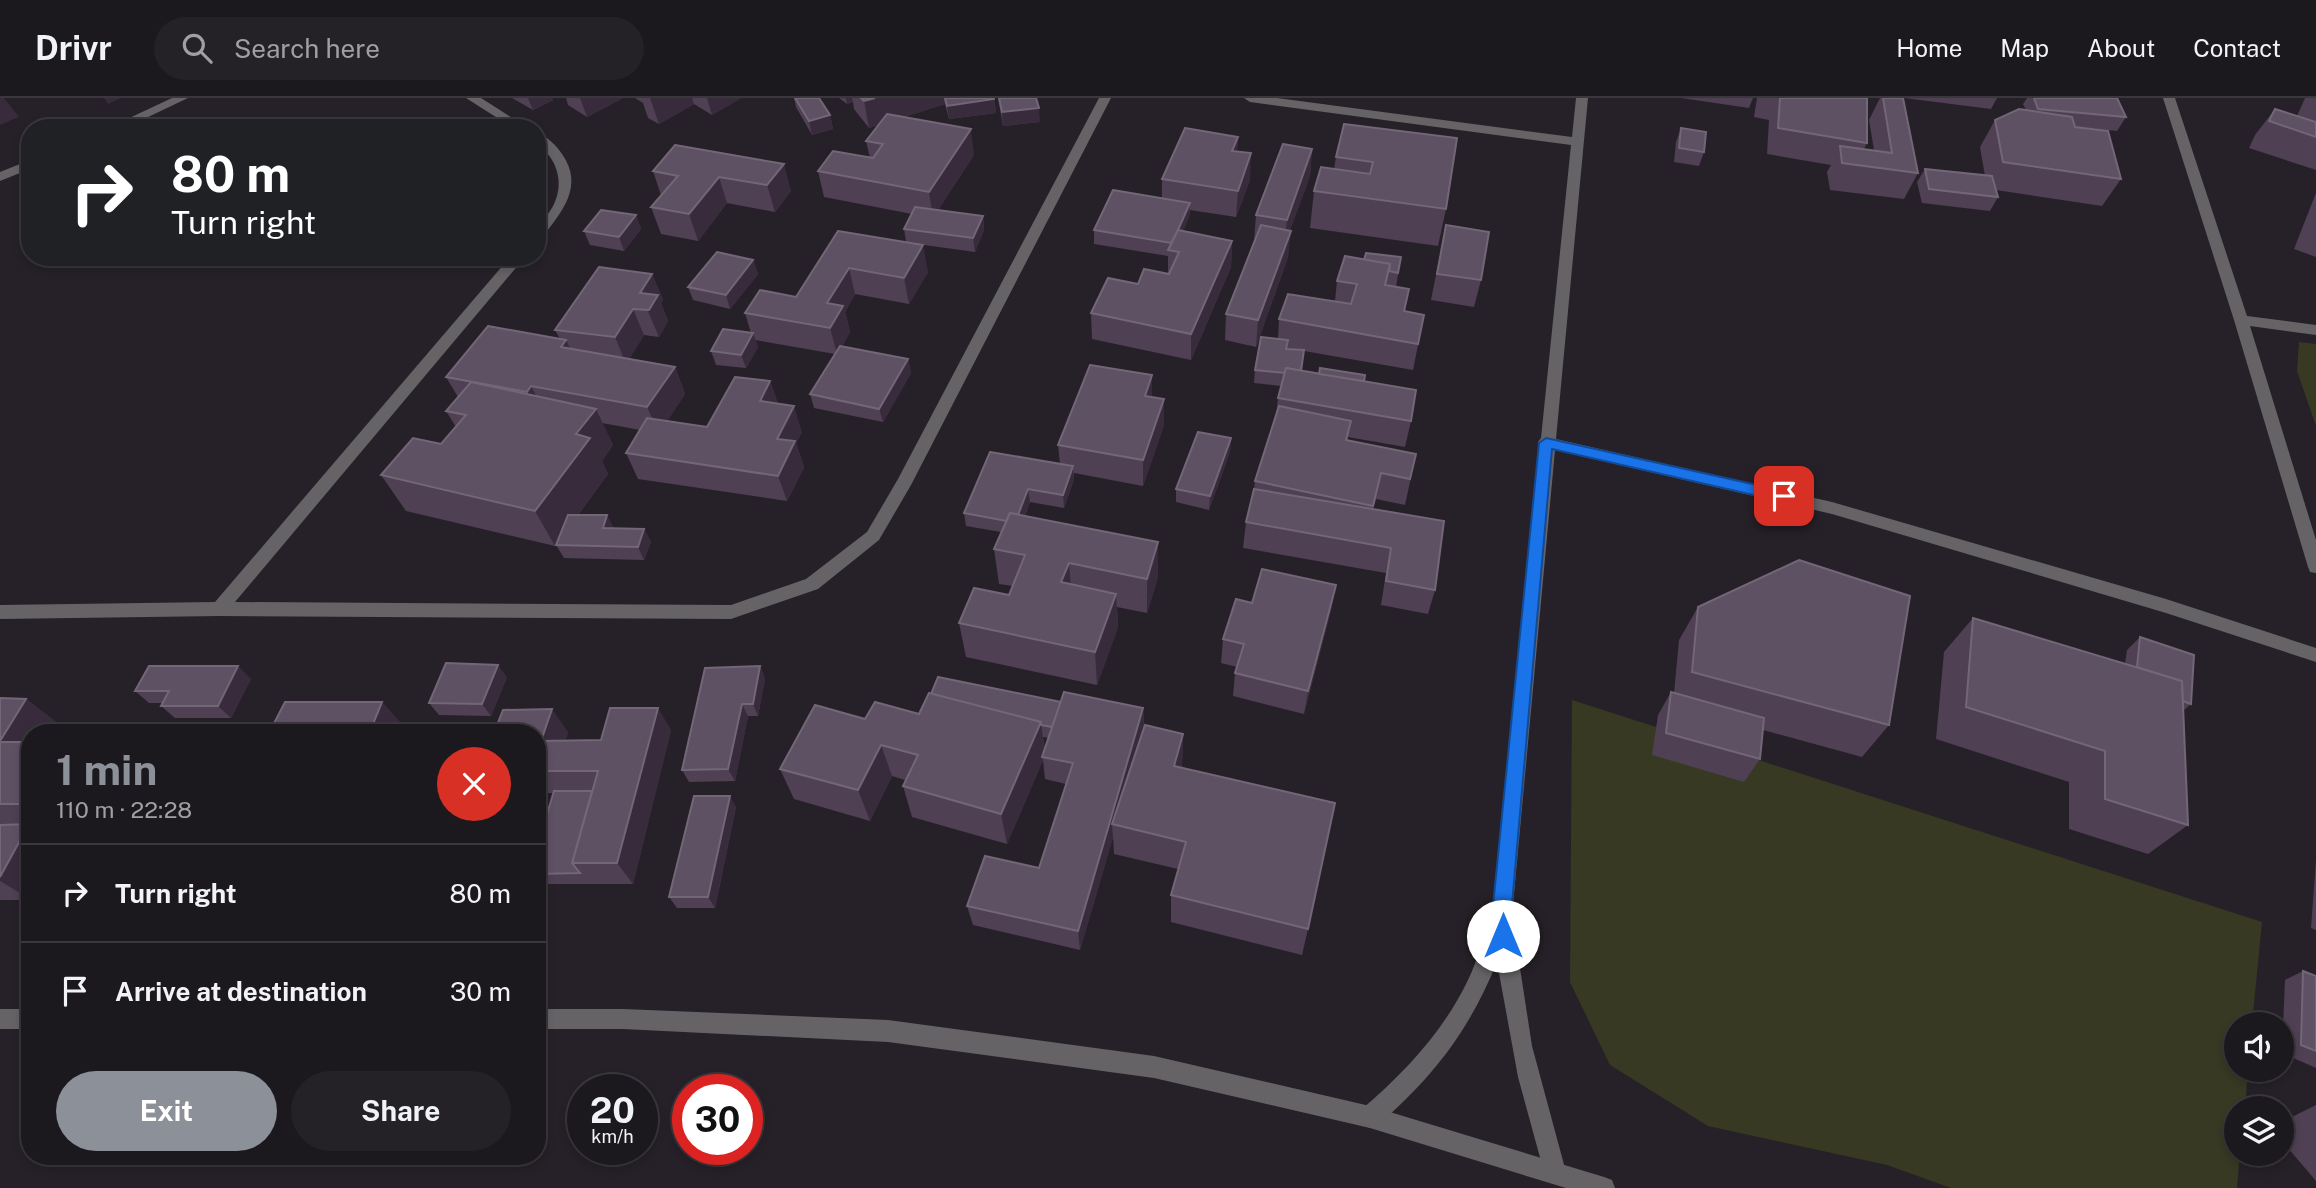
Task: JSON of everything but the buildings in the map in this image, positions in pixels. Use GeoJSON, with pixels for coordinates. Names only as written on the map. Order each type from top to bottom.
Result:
{"type":"FeatureCollection","features":[{"type":"Feature","properties":{"kind":"street"},"geometry":{"type":"LineString","coordinates":[[134,119],[182,98]]}},
{"type":"Feature","properties":{"kind":"street"},"geometry":{"type":"LineString","coordinates":[[472,98],[507,119]]}},
{"type":"Feature","properties":{"kind":"street"},"geometry":{"type":"LineString","coordinates":[[0,612],[219,609],[648,613],[731,611],[812,584],[873,537],[905,481],[1105,98]]}},
{"type":"Feature","properties":{"kind":"street"},"geometry":{"type":"LineString","coordinates":[[1250,98],[1578,142]]}},
{"type":"Feature","properties":{"kind":"street"},"geometry":{"type":"LineString","coordinates":[[1555,1172],[1533,1103],[1518,1037],[1507,975],[1502,916],[1581,98]]}},
{"type":"Feature","properties":{"kind":"street"},"geometry":{"type":"LineString","coordinates":[[2169,98],[2241,320],[2316,567]]}},
{"type":"Feature","properties":{"kind":"street"},"geometry":{"type":"LineString","coordinates":[[546,143],[553,147],[566,173],[561,204],[546,223]]}},
{"type":"Feature","properties":{"kind":"street"},"geometry":{"type":"LineString","coordinates":[[0,177],[21,168]]}},
{"type":"Feature","properties":{"kind":"street"},"geometry":{"type":"LineString","coordinates":[[219,609],[510,266]]}},
{"type":"Feature","properties":{"kind":"street"},"geometry":{"type":"LineString","coordinates":[[2241,320],[2316,330]]}},
{"type":"Feature","properties":{"kind":"street"},"geometry":{"type":"LineString","coordinates":[[1546,443],[1689,473],[1832,508],[2166,607],[2316,655]]}},
{"type":"Feature","properties":{"kind":"street"},"geometry":{"type":"LineString","coordinates":[[1370,1117],[1410,1084],[1443,1045],[1469,1004],[1488,961],[1502,916]]}},
{"type":"Feature","properties":{"kind":"street"},"geometry":{"type":"LineString","coordinates":[[546,1019],[623,1019],[888,1031],[1154,1067],[1370,1117],[1604,1188]]}},
{"type":"Feature","properties":{"kind":"street"},"geometry":{"type":"LineString","coordinates":[[0,1020],[21,1020]]}},
{"type":"Feature","properties":{"kind":"green space"},"geometry":{"type":"Polygon","coordinates":[[[2299,342],[2316,344],[2316,426],[2297,371],[2299,342]]]}},
{"type":"Feature","properties":{"kind":"green space"},"geometry":{"type":"Polygon","coordinates":[[[1572,700],[2262,922],[2253,1012],[2224,1012],[2224,1082],[2247,1082],[2246,1096],[2224,1096],[2224,1166],[2239,1166],[2237,1188],[1951,1188],[1887,1165],[1708,1126],[1610,1065],[1570,982],[1572,700]]]}},
{"type":"Feature","properties":{"kind":"route"},"geometry":{"type":"LineString","coordinates":[[1503,936],[1502,916],[1546,443],[1784,496]]}}]}
